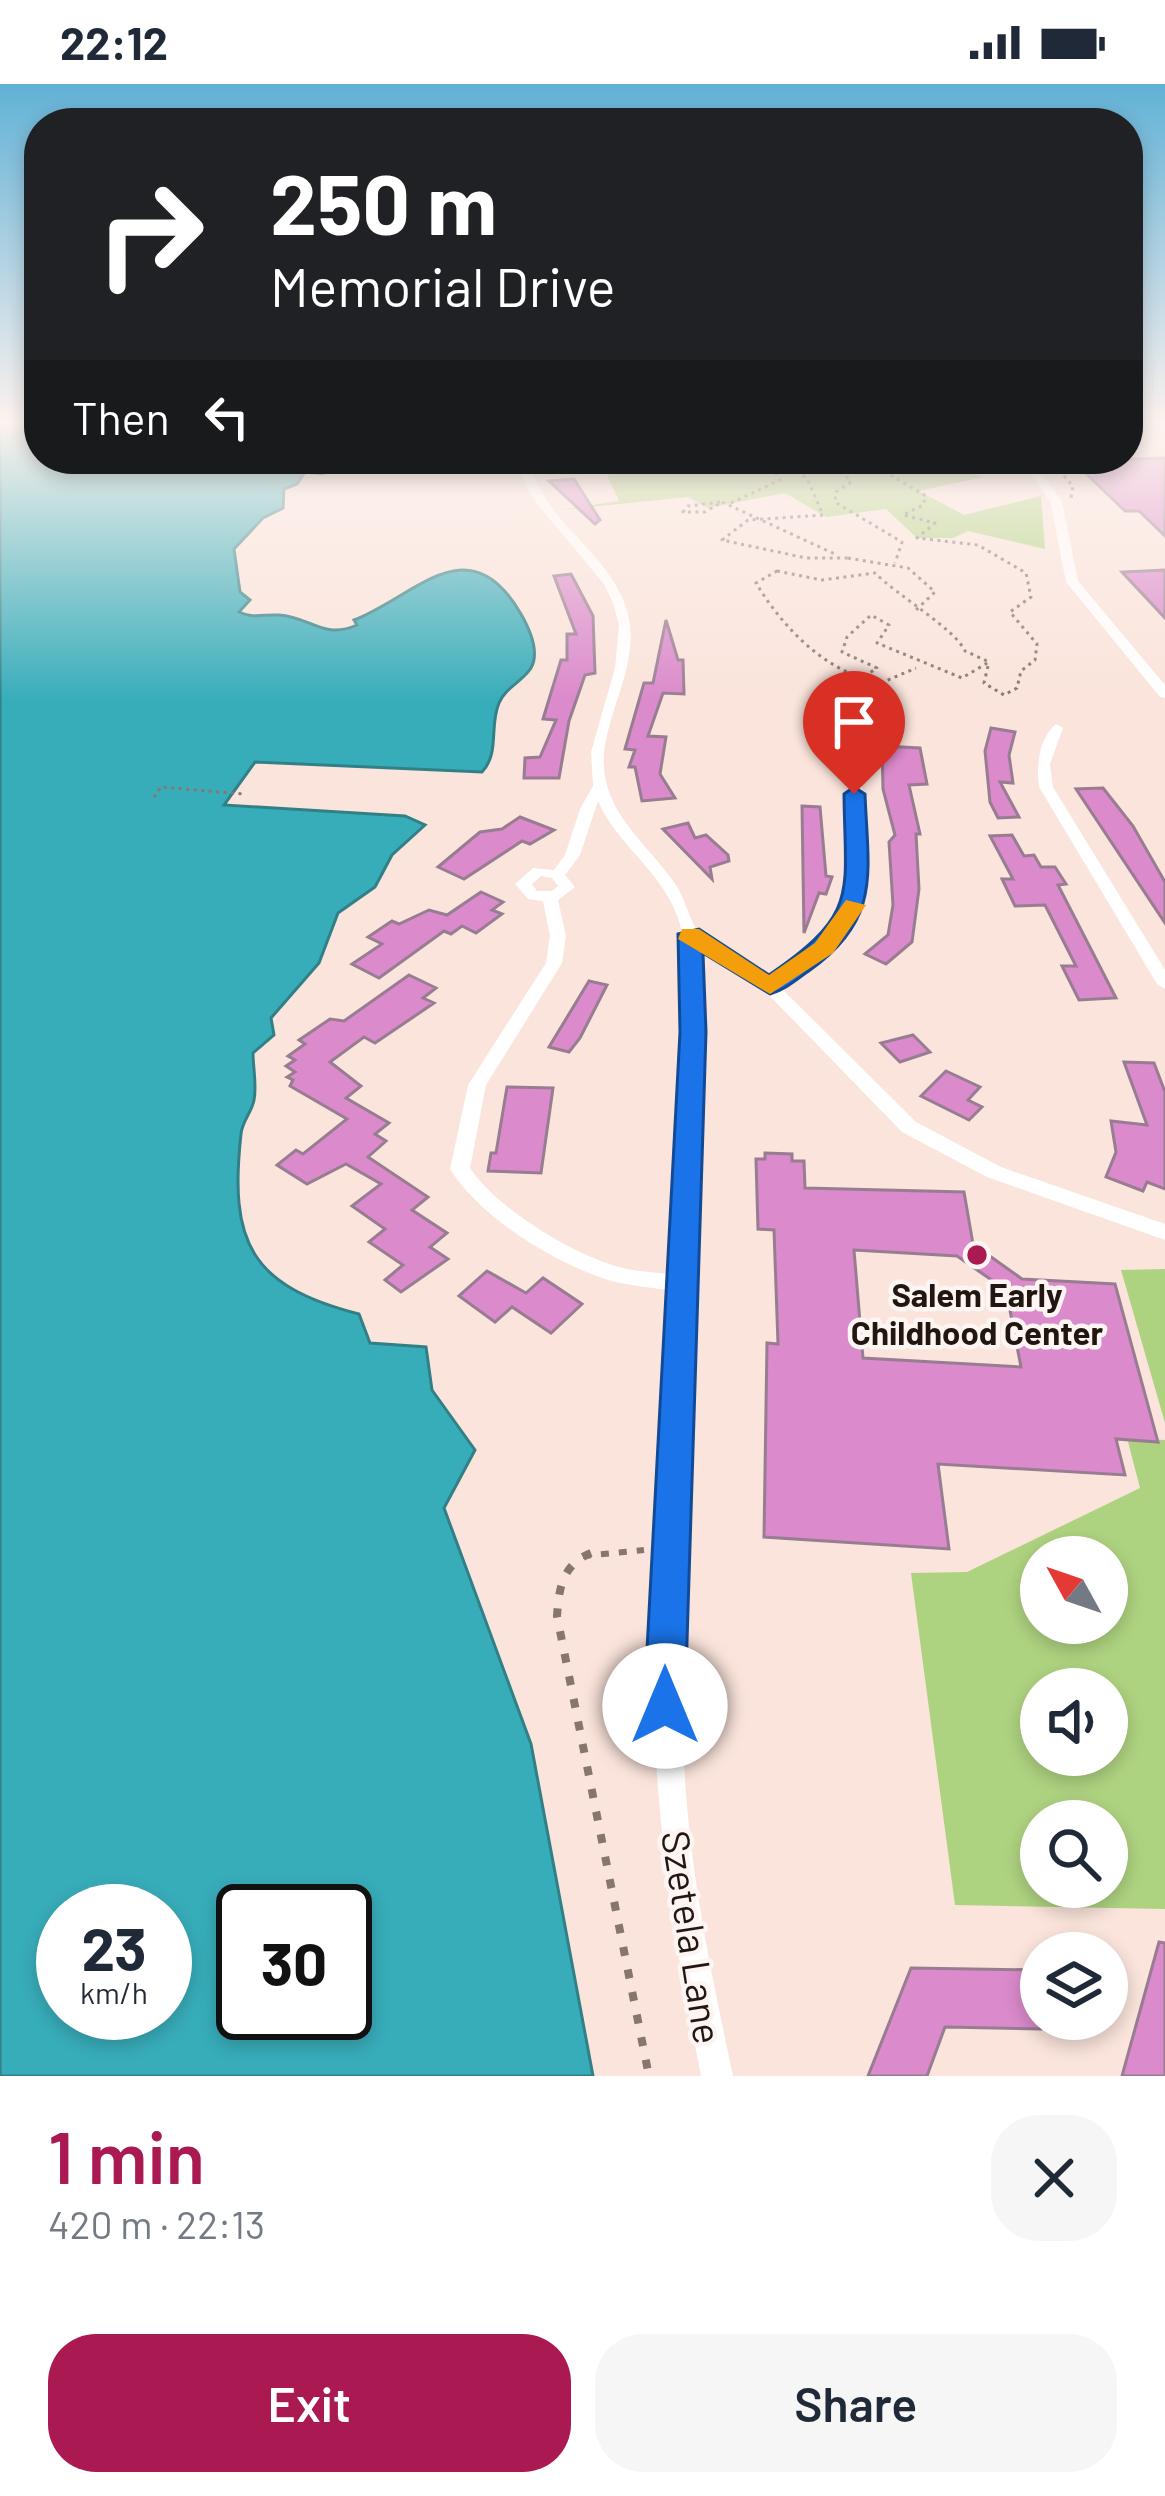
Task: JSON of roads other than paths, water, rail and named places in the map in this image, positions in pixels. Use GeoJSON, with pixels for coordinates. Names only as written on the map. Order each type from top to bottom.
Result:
{"type":"FeatureCollection","features":[{"type":"Feature","properties":{"kind":"street"},"geometry":{"type":"LineString","coordinates":[[548,514],[607,582],[625,620],[623,664],[598,756],[599,787],[616,819],[668,883],[690,934],[770,986],[877,1100],[947,1150],[1165,1232]]}},
{"type":"Feature","properties":{"kind":"street"},"geometry":{"type":"LineString","coordinates":[[1059,514],[1072,582],[1165,694]]}},
{"type":"Feature","properties":{"kind":"street"},"geometry":{"type":"LineString","coordinates":[[1056,728],[1043,764],[1046,787],[1165,984]]}},
{"type":"Feature","properties":{"kind":"street"},"geometry":{"type":"LineString","coordinates":[[770,986],[824,948],[850,916],[859,875],[852,753]]}},
{"type":"Feature","properties":{"kind":"street"},"geometry":{"type":"LineString","coordinates":[[557,875],[573,861],[585,805],[599,787]]}},
{"type":"Feature","properties":{"kind":"street"},"geometry":{"type":"LineString","coordinates":[[538,871],[557,875],[567,887],[550,898],[533,896],[523,884],[538,871]]}},
{"type":"Feature","properties":{"kind":"street"},"geometry":{"type":"LineString","coordinates":[[550,898],[557,936],[554,963],[477,1085],[460,1169],[478,1194],[581,1261],[630,1277],[681,1283]]}},
{"type":"Feature","properties":{"kind":"street","name":"Szetela Lane"},"geometry":{"type":"LineString","coordinates":[[690,934],[693,1032],[665,1706],[676,1860],[717,2076]]}},
{"type":"Feature","properties":{"kind":"water"},"geometry":{"type":"Polygon","coordinates":[[[0,514],[271,514],[234,549],[240,592],[250,600],[239,612],[345,629],[420,584],[462,570],[482,574],[501,587],[527,626],[533,662],[499,703],[491,756],[482,772],[255,762],[224,805],[405,816],[425,825],[392,855],[375,887],[338,913],[319,963],[271,1018],[274,1035],[253,1053],[255,1094],[241,1134],[239,1204],[244,1231],[271,1273],[322,1303],[359,1314],[370,1343],[426,1347],[432,1390],[475,1450],[444,1508],[531,1744],[593,2076],[0,2076],[0,514]]]}},
{"type":"Feature","properties":{"kind":"place","name":"Salem Early Childhood Center"},"geometry":{"type":"Point","coordinates":[977,1255]}}]}
